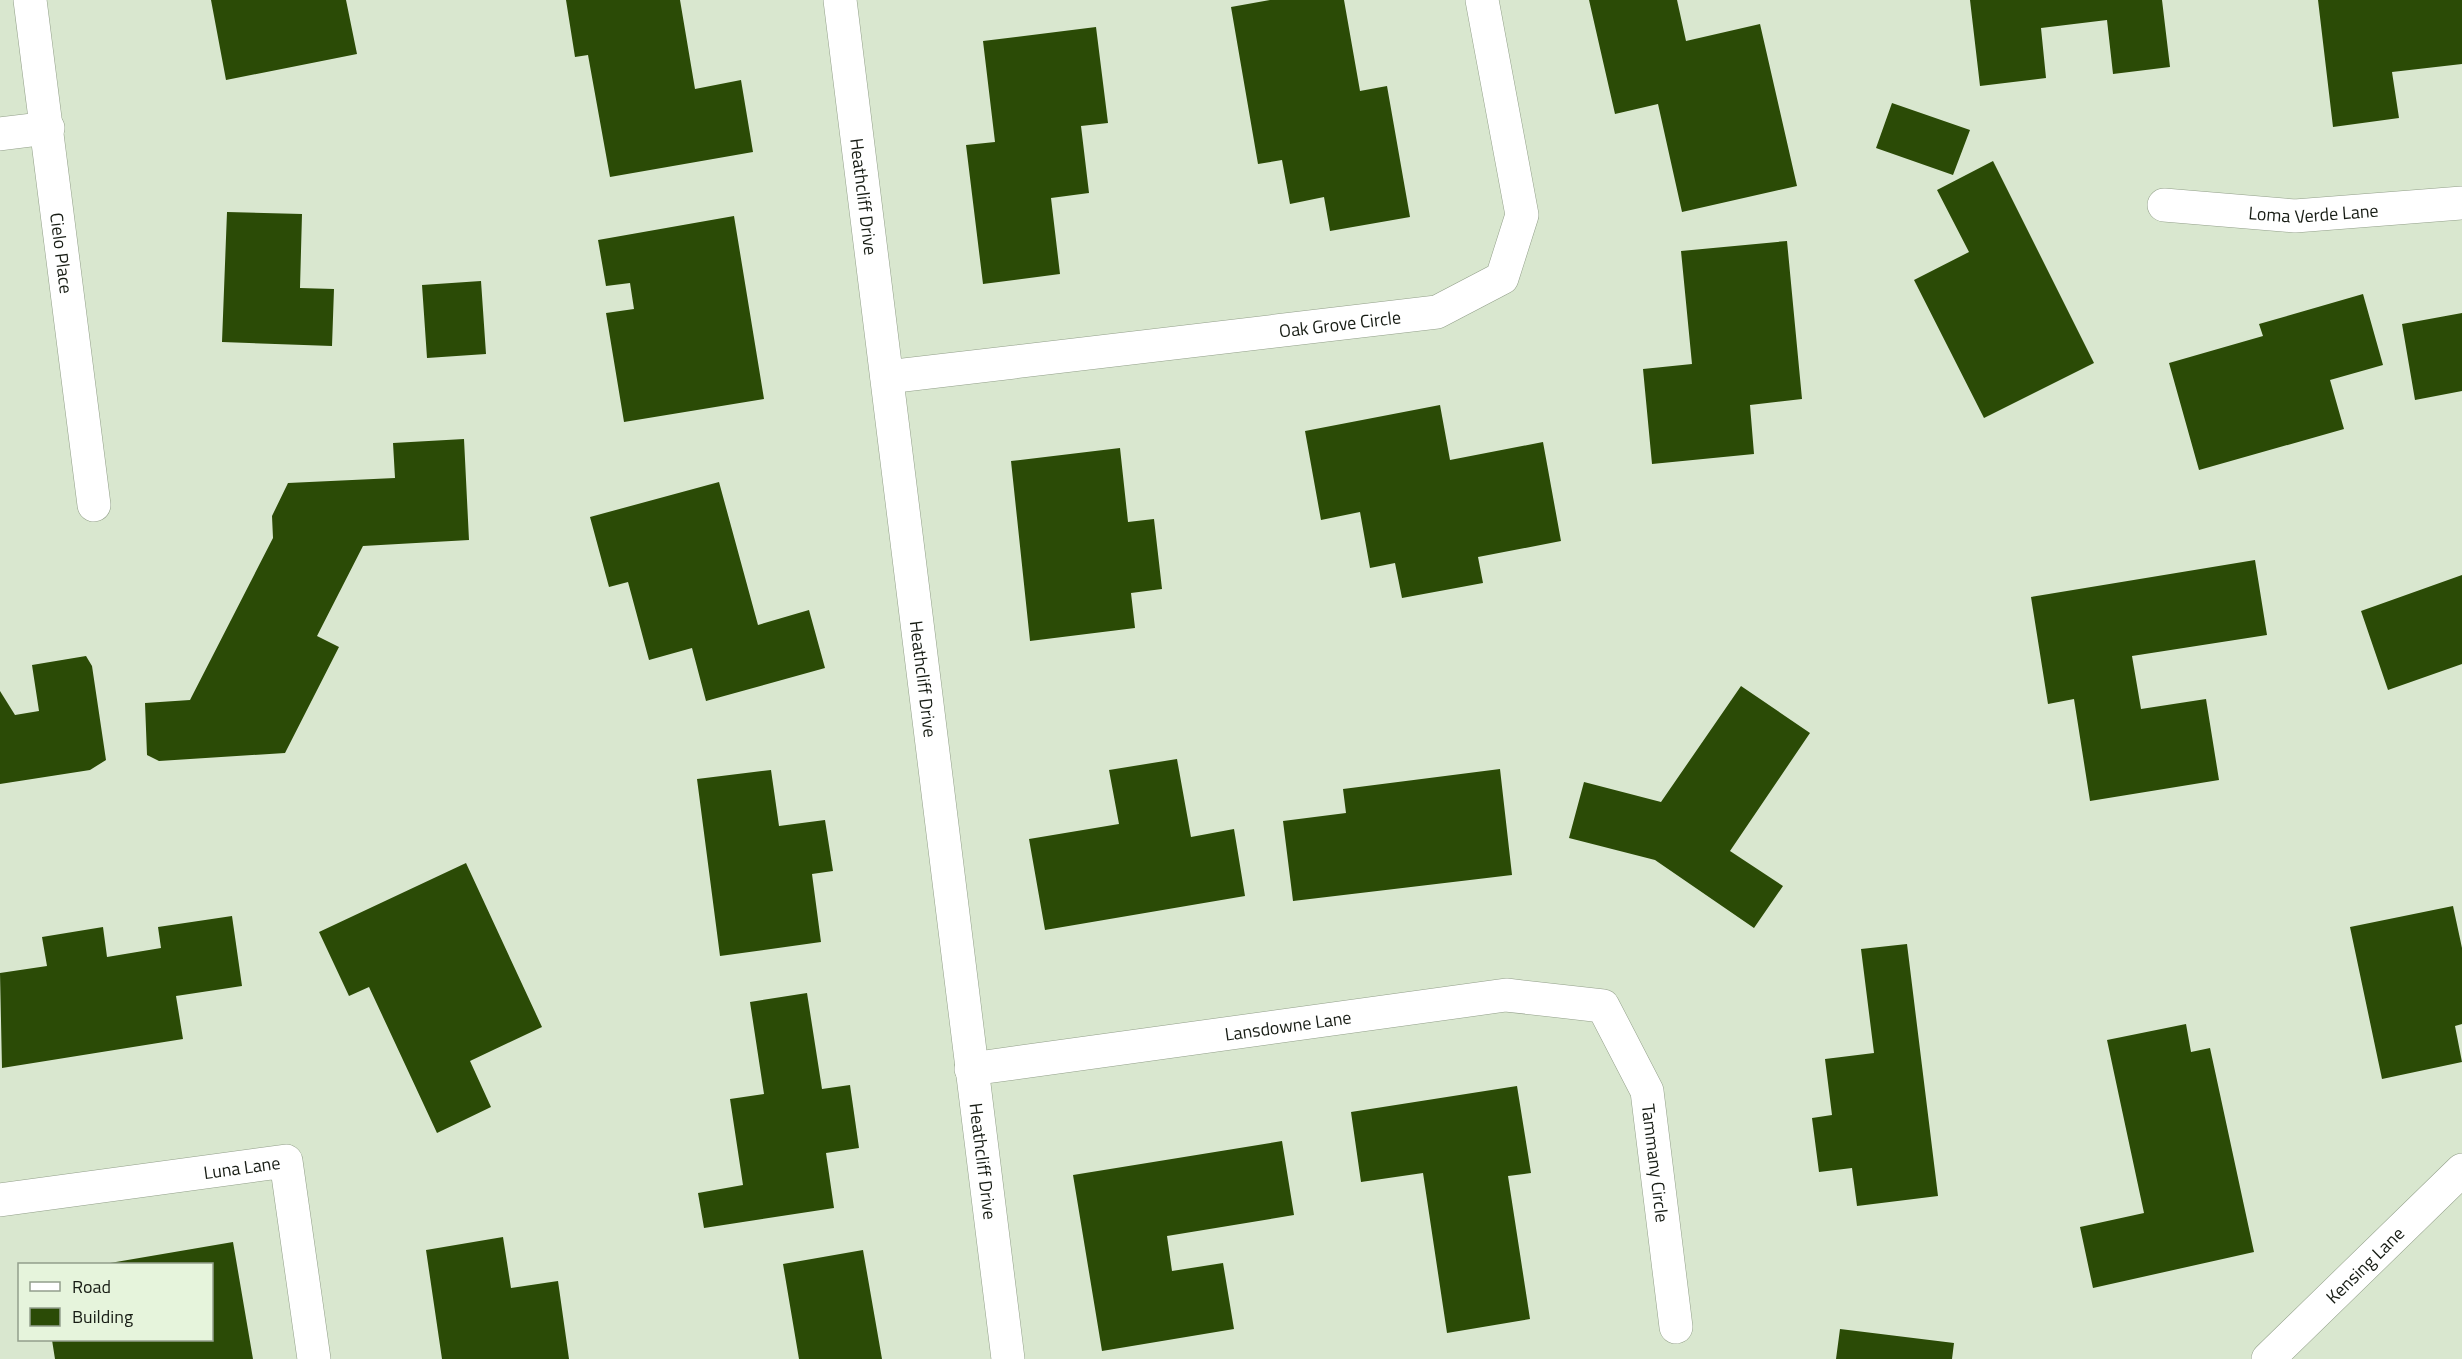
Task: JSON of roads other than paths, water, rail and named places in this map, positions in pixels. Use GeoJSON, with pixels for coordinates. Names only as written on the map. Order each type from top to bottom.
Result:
{"type":"FeatureCollection","features":[{"type":"Feature","properties":{"kind":"street","name":"Cielo Place"},"geometry":{"type":"LineString","coordinates":[[30,0],[94,505]]}},
{"type":"Feature","properties":{"kind":"street","name":"Heathcliff Drive"},"geometry":{"type":"LineString","coordinates":[[840,0],[1008,1359]]}},
{"type":"Feature","properties":{"kind":"street","name":"Oak Grove Circle"},"geometry":{"type":"LineString","coordinates":[[887,377],[1437,312],[1502,278],[1522,215],[1482,0]]}},
{"type":"Feature","properties":{"kind":"street"},"geometry":{"type":"LineString","coordinates":[[0,134],[48,128]]}},
{"type":"Feature","properties":{"kind":"street","name":"Loma Verde Lane"},"geometry":{"type":"LineString","coordinates":[[2164,205],[2295,216],[2462,203]]}},
{"type":"Feature","properties":{"kind":"street","name":"Lansdowne Lane"},"geometry":{"type":"LineString","coordinates":[[971,1069],[1506,995],[1603,1006]]}},
{"type":"Feature","properties":{"kind":"street","name":"Tammany Circle"},"geometry":{"type":"LineString","coordinates":[[1603,1006],[1647,1091],[1676,1327]]}},
{"type":"Feature","properties":{"kind":"street","name":"Luna Lane"},"geometry":{"type":"LineString","coordinates":[[0,1200],[286,1161],[314,1359]]}},
{"type":"Feature","properties":{"kind":"street","name":"Kensing Lane"},"geometry":{"type":"LineString","coordinates":[[2268,1359],[2462,1170]]}}]}
